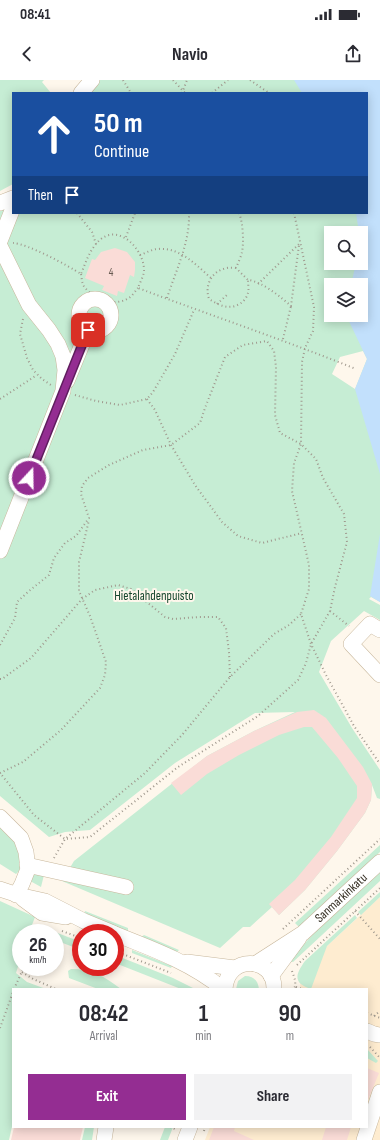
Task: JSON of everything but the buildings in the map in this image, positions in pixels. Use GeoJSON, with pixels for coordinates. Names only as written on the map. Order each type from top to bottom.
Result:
{"type":"FeatureCollection","features":[{"type":"Feature","properties":{"kind":"street"},"geometry":{"type":"LineString","coordinates":[[82,92],[92,80]]}},
{"type":"Feature","properties":{"kind":"street"},"geometry":{"type":"LineString","coordinates":[[0,203],[12,198]]}},
{"type":"Feature","properties":{"kind":"street"},"geometry":{"type":"LineString","coordinates":[[12,211],[2,243],[29,305],[49,330],[58,344],[63,356],[65,370],[63,391]]}},
{"type":"Feature","properties":{"kind":"street"},"geometry":{"type":"LineString","coordinates":[[95,298],[103,300],[109,305],[111,312],[111,319],[108,325],[102,330],[88,330],[81,324],[79,316],[80,307],[86,301],[95,298]]}},
{"type":"Feature","properties":{"kind":"street"},"geometry":{"type":"LineString","coordinates":[[0,551],[88,330]]}},
{"type":"Feature","properties":{"kind":"street"},"geometry":{"type":"LineString","coordinates":[[380,630],[370,624],[351,644],[380,675]]}},
{"type":"Feature","properties":{"kind":"street"},"geometry":{"type":"LineString","coordinates":[[0,817],[21,838],[26,852],[28,868],[17,895]]}},
{"type":"Feature","properties":{"kind":"street","name":"Sanmarkinkatu"},"geometry":{"type":"LineString","coordinates":[[255,964],[303,933],[380,862]]}},
{"type":"Feature","properties":{"kind":"street"},"geometry":{"type":"LineString","coordinates":[[27,865],[126,887]]}},
{"type":"Feature","properties":{"kind":"street"},"geometry":{"type":"LineString","coordinates":[[0,888],[17,895],[45,901],[91,924]]}},
{"type":"Feature","properties":{"kind":"street"},"geometry":{"type":"LineString","coordinates":[[17,895],[42,912],[84,921]]}},
{"type":"Feature","properties":{"kind":"street","name":"Sanmarkinkatu"},"geometry":{"type":"LineString","coordinates":[[274,985],[303,933]]}},
{"type":"Feature","properties":{"kind":"street"},"geometry":{"type":"LineString","coordinates":[[124,938],[180,961],[223,988]]}},
{"type":"Feature","properties":{"kind":"street"},"geometry":{"type":"LineString","coordinates":[[180,961],[235,968]]}},
{"type":"Feature","properties":{"kind":"street"},"geometry":{"type":"LineString","coordinates":[[224,988],[229,974],[241,964],[255,964],[262,966],[267,970],[274,985]]}},
{"type":"Feature","properties":{"kind":"street"},"geometry":{"type":"LineString","coordinates":[[364,1140],[380,1092]]}},
{"type":"Feature","properties":{"kind":"street"},"geometry":{"type":"LineString","coordinates":[[104,1140],[106,1128]]}},
{"type":"Feature","properties":{"kind":"path"},"geometry":{"type":"LineString","coordinates":[[123,80],[130,92]]}},
{"type":"Feature","properties":{"kind":"path"},"geometry":{"type":"LineString","coordinates":[[173,80],[184,92]]}},
{"type":"Feature","properties":{"kind":"path"},"geometry":{"type":"LineString","coordinates":[[184,92],[187,80]]}},
{"type":"Feature","properties":{"kind":"path"},"geometry":{"type":"LineString","coordinates":[[213,92],[228,80]]}},
{"type":"Feature","properties":{"kind":"path"},"geometry":{"type":"LineString","coordinates":[[250,80],[268,92]]}},
{"type":"Feature","properties":{"kind":"path"},"geometry":{"type":"LineString","coordinates":[[78,214],[92,232],[96,244]]}},
{"type":"Feature","properties":{"kind":"path"},"geometry":{"type":"LineString","coordinates":[[126,237],[136,214]]}},
{"type":"Feature","properties":{"kind":"path"},"geometry":{"type":"LineString","coordinates":[[167,299],[187,242],[189,214]]}},
{"type":"Feature","properties":{"kind":"path"},"geometry":{"type":"LineString","coordinates":[[236,268],[242,252],[242,230],[239,214]]}},
{"type":"Feature","properties":{"kind":"path"},"geometry":{"type":"LineString","coordinates":[[49,869],[65,839],[145,773],[182,735],[230,677],[274,634],[289,626],[301,614],[310,588],[309,565],[292,491],[294,463],[301,444],[302,362],[304,348],[313,331],[314,307],[294,214]]}},
{"type":"Feature","properties":{"kind":"path"},"geometry":{"type":"LineString","coordinates":[[111,234],[126,237],[139,252],[143,263],[144,272],[138,288],[129,299],[116,303],[103,300],[86,289],[82,282],[81,274],[93,248],[101,239],[111,234]]}},
{"type":"Feature","properties":{"kind":"path"},"geometry":{"type":"LineString","coordinates":[[2,243],[15,242],[31,248],[71,267],[81,274]]}},
{"type":"Feature","properties":{"kind":"path"},"geometry":{"type":"LineString","coordinates":[[258,284],[300,243]]}},
{"type":"Feature","properties":{"kind":"path"},"geometry":{"type":"LineString","coordinates":[[283,340],[291,306],[300,243]]}},
{"type":"Feature","properties":{"kind":"path"},"geometry":{"type":"LineString","coordinates":[[140,256],[157,249],[170,250],[182,254],[211,278]]}},
{"type":"Feature","properties":{"kind":"path"},"geometry":{"type":"LineString","coordinates":[[248,280],[248,293],[244,301],[236,306],[229,308],[208,299],[206,291],[208,282],[220,270],[227,266],[236,268],[248,280],[253,281],[280,296],[291,306]]}},
{"type":"Feature","properties":{"kind":"path"},"geometry":{"type":"LineString","coordinates":[[138,288],[194,310],[283,340],[356,369]]}},
{"type":"Feature","properties":{"kind":"path"},"geometry":{"type":"LineString","coordinates":[[217,304],[228,294]]}},
{"type":"Feature","properties":{"kind":"path"},"geometry":{"type":"LineString","coordinates":[[29,305],[21,324],[20,334],[27,358],[33,370],[42,379],[63,391],[96,401],[120,405],[147,398],[153,392],[175,354],[194,310]]}},
{"type":"Feature","properties":{"kind":"path"},"geometry":{"type":"LineString","coordinates":[[267,341],[274,351],[276,367],[275,415],[280,433],[301,444],[316,459],[323,478],[344,514],[347,542],[330,611],[311,644],[306,663],[298,680],[258,716],[178,767],[90,836],[65,839],[34,815],[0,773],[23,762],[56,734],[100,688],[105,675],[106,662],[90,616],[79,591],[79,562],[89,518],[81,494],[82,486],[88,478],[109,465],[143,450],[171,445],[200,423],[225,357],[243,345],[267,341]]}},
{"type":"Feature","properties":{"kind":"path"},"geometry":{"type":"LineString","coordinates":[[0,399],[37,374]]}},
{"type":"Feature","properties":{"kind":"path"},"geometry":{"type":"LineString","coordinates":[[147,398],[156,410],[171,445],[195,485],[222,522],[238,536],[262,542],[302,533]]}},
{"type":"Feature","properties":{"kind":"path"},"geometry":{"type":"LineString","coordinates":[[0,646],[15,618],[17,602],[28,591],[49,575],[54,558],[65,543],[76,536],[89,518]]}},
{"type":"Feature","properties":{"kind":"path"},"geometry":{"type":"LineString","coordinates":[[0,679],[31,658],[82,599],[95,590],[118,585],[131,589],[165,617],[173,619],[218,617],[226,628],[230,677]]}},
{"type":"Feature","properties":{"kind":"path"},"geometry":{"type":"LineString","coordinates":[[330,611],[360,634]]}},
{"type":"Feature","properties":{"kind":"path"},"geometry":{"type":"LineString","coordinates":[[301,614],[311,644],[354,726],[380,764]]}},
{"type":"Feature","properties":{"kind":"path"},"geometry":{"type":"LineString","coordinates":[[280,932],[380,839]]}},
{"type":"Feature","properties":{"kind":"path"},"geometry":{"type":"LineString","coordinates":[[297,965],[380,888]]}},
{"type":"Feature","properties":{"kind":"path"},"geometry":{"type":"LineString","coordinates":[[38,924],[42,912]]}},
{"type":"Feature","properties":{"kind":"path"},"geometry":{"type":"LineString","coordinates":[[355,912],[380,939]]}},
{"type":"Feature","properties":{"kind":"path"},"geometry":{"type":"LineString","coordinates":[[124,955],[173,974]]}},
{"type":"Feature","properties":{"kind":"path"},"geometry":{"type":"LineString","coordinates":[[291,970],[295,978],[295,988]]}},
{"type":"Feature","properties":{"kind":"path"},"geometry":{"type":"LineString","coordinates":[[14,988],[20,976]]}},
{"type":"Feature","properties":{"kind":"path"},"geometry":{"type":"LineString","coordinates":[[28,976],[54,988]]}},
{"type":"Feature","properties":{"kind":"path"},"geometry":{"type":"LineString","coordinates":[[0,1028],[12,995]]}},
{"type":"Feature","properties":{"kind":"path"},"geometry":{"type":"LineString","coordinates":[[374,1016],[380,1011]]}},
{"type":"Feature","properties":{"kind":"path"},"geometry":{"type":"LineString","coordinates":[[368,1015],[380,1018]]}},
{"type":"Feature","properties":{"kind":"path"},"geometry":{"type":"LineString","coordinates":[[374,1037],[380,1058]]}},
{"type":"Feature","properties":{"kind":"path"},"geometry":{"type":"LineString","coordinates":[[173,1128],[183,1132]]}},
{"type":"Feature","properties":{"kind":"shaded area"},"geometry":{"type":"Polygon","coordinates":[[[380,897],[380,1140],[205,1140],[210,1128],[368,1128],[368,988],[300,988],[301,970],[380,897]]]}},
{"type":"Feature","properties":{"kind":"green space"},"geometry":{"type":"Polygon","coordinates":[[[0,80],[44,80],[42,82],[50,92],[12,92],[12,185],[0,191],[0,80]]]}},
{"type":"Feature","properties":{"kind":"green space"},"geometry":{"type":"Polygon","coordinates":[[[97,80],[336,80],[337,92],[86,92],[97,80]]]}},
{"type":"Feature","properties":{"kind":"green space","name":"Hietalahdenpuisto"},"geometry":{"type":"Polygon","coordinates":[[[380,199],[380,602],[371,597],[369,599],[380,605],[380,620],[364,611],[331,641],[319,672],[352,728],[380,770],[380,799],[377,798],[372,785],[371,800],[365,813],[337,851],[305,890],[279,915],[272,907],[250,927],[243,927],[220,948],[62,881],[74,861],[207,756],[254,731],[295,712],[255,713],[175,763],[90,830],[65,832],[49,837],[0,796],[0,263],[8,278],[0,238],[0,210],[12,205],[12,214],[368,214],[368,212],[380,199]],[[363,351],[340,357],[332,374],[355,389],[367,359],[363,351]]]}},
{"type":"Feature","properties":{"kind":"green space"},"geometry":{"type":"Polygon","coordinates":[[[0,825],[20,845],[21,869],[16,874],[0,864],[0,825]]]}},
{"type":"Feature","properties":{"kind":"green space"},"geometry":{"type":"Polygon","coordinates":[[[380,845],[380,852],[299,927],[295,923],[380,845]]]}},
{"type":"Feature","properties":{"kind":"green space"},"geometry":{"type":"Polygon","coordinates":[[[45,871],[41,887],[30,880],[32,872],[45,871]]]}},
{"type":"Feature","properties":{"kind":"green space"},"geometry":{"type":"Polygon","coordinates":[[[380,872],[380,881],[293,962],[288,961],[319,928],[380,872]]]}},
{"type":"Feature","properties":{"kind":"green space"},"geometry":{"type":"Polygon","coordinates":[[[380,892],[380,897],[361,915],[358,912],[380,892]]]}},
{"type":"Feature","properties":{"kind":"green space"},"geometry":{"type":"Polygon","coordinates":[[[0,901],[35,917],[32,924],[12,924],[12,976],[20,976],[27,982],[43,988],[12,988],[12,1126],[9,1140],[0,1140],[0,901]]]}},
{"type":"Feature","properties":{"kind":"green space"},"geometry":{"type":"Polygon","coordinates":[[[85,911],[118,924],[107,924],[84,915],[85,911]]]}},
{"type":"Feature","properties":{"kind":"green space"},"geometry":{"type":"Polygon","coordinates":[[[355,915],[357,918],[327,946],[311,988],[305,987],[301,984],[298,978],[299,970],[305,961],[355,915]]]}},
{"type":"Feature","properties":{"kind":"green space"},"geometry":{"type":"Polygon","coordinates":[[[124,926],[128,928],[128,932],[124,930],[124,926]]]}},
{"type":"Feature","properties":{"kind":"green space"},"geometry":{"type":"Polygon","coordinates":[[[64,935],[72,939],[72,947],[64,943],[64,935]]]}},
{"type":"Feature","properties":{"kind":"green space"},"geometry":{"type":"Polygon","coordinates":[[[144,935],[179,950],[177,952],[140,938],[144,935]]]}},
{"type":"Feature","properties":{"kind":"green space"},"geometry":{"type":"Polygon","coordinates":[[[132,950],[172,966],[171,968],[132,953],[132,950]]]}},
{"type":"Feature","properties":{"kind":"green space"},"geometry":{"type":"Polygon","coordinates":[[[124,959],[173,978],[193,988],[178,988],[124,967],[124,959]]]}},
{"type":"Feature","properties":{"kind":"green space"},"geometry":{"type":"Polygon","coordinates":[[[72,969],[72,976],[102,976],[120,988],[95,988],[69,978],[68,971],[72,969]]]}},
{"type":"Feature","properties":{"kind":"green space"},"geometry":{"type":"Polygon","coordinates":[[[245,976],[251,977],[258,984],[259,988],[236,988],[238,981],[245,976]]]}},
{"type":"Feature","properties":{"kind":"green space"},"geometry":{"type":"Polygon","coordinates":[[[368,1050],[378,1061],[376,1063],[368,1059],[368,1050]]]}},
{"type":"Feature","properties":{"kind":"green space"},"geometry":{"type":"Polygon","coordinates":[[[85,1128],[94,1128],[92,1140],[82,1140],[85,1128]]]}},
{"type":"Feature","properties":{"kind":"green space"},"geometry":{"type":"Polygon","coordinates":[[[165,1128],[173,1128],[168,1140],[160,1140],[165,1128]]]}},
{"type":"Feature","properties":{"kind":"water"},"geometry":{"type":"Polygon","coordinates":[[[294,80],[380,80],[380,474],[355,389],[367,359],[349,322],[368,322],[368,278],[353,278],[354,270],[368,270],[368,226],[358,226],[356,214],[368,214],[368,92],[301,92],[294,80]]]}},
{"type":"Feature","properties":{"kind":"water"},"geometry":{"type":"Polygon","coordinates":[[[380,534],[380,602],[370,596],[380,534]]]}},
{"type":"Feature","properties":{"kind":"route"},"geometry":{"type":"LineString","coordinates":[[29,478],[88,330]]}}]}
